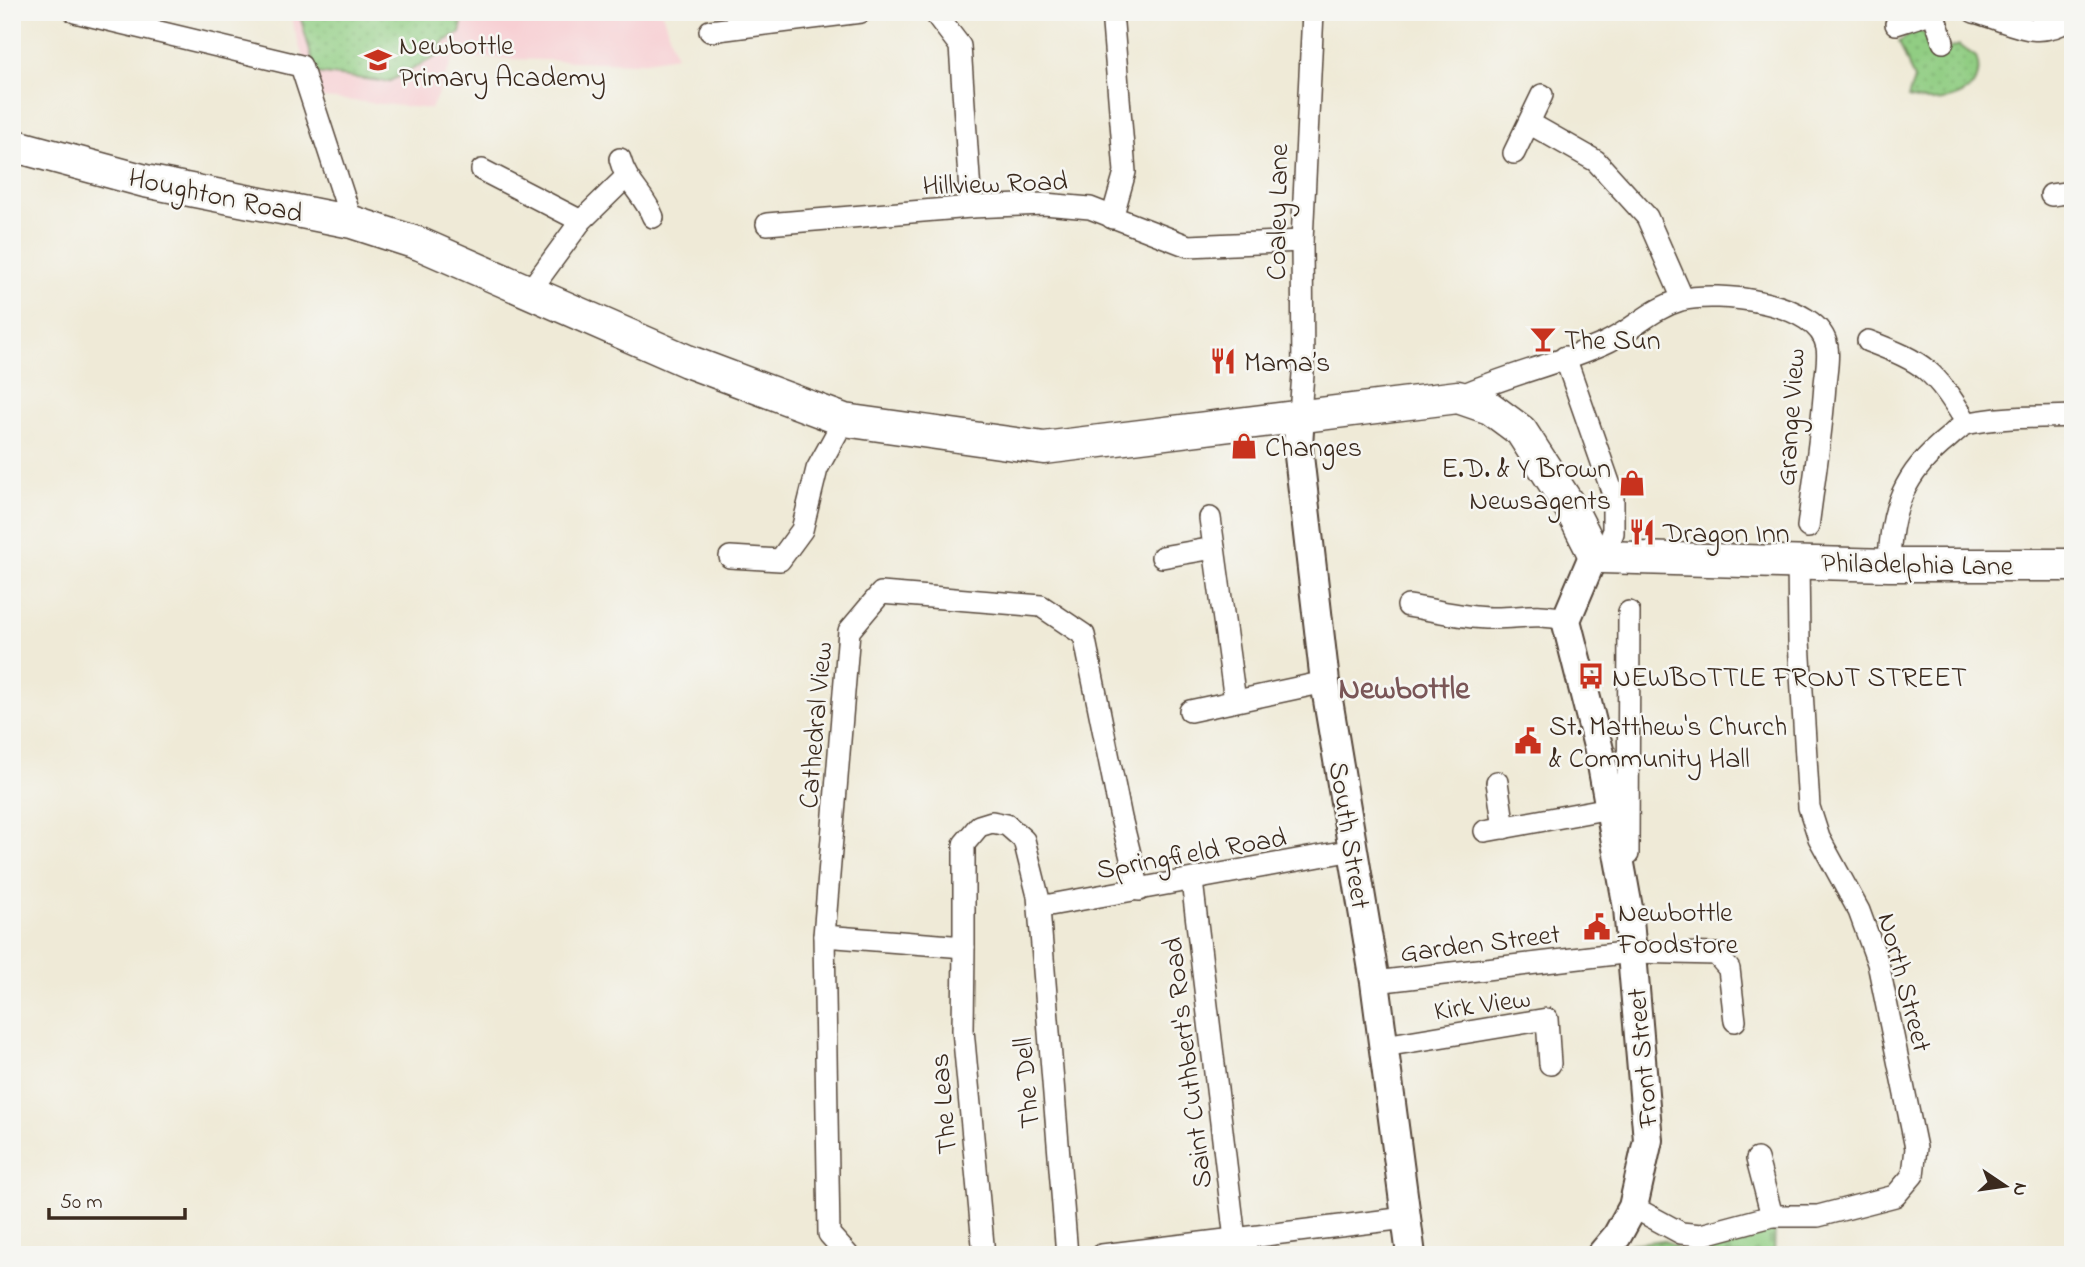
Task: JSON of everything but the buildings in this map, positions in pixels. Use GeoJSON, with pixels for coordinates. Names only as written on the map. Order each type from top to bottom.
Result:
{"type":"FeatureCollection","features":[{"type":"Feature","properties":{"kind":"main road","name":"Houghton Road"},"geometry":{"type":"LineString","coordinates":[[12,145],[145,181],[352,222],[420,244],[687,361],[844,420],[1044,448],[1300,414],[1458,397]]}},
{"type":"Feature","properties":{"kind":"main road"},"geometry":{"type":"LineString","coordinates":[[1458,397],[1490,408],[1521,431],[1598,556]]}},
{"type":"Feature","properties":{"kind":"main road","name":"Philadelphia Lane"},"geometry":{"type":"LineString","coordinates":[[1598,556],[1798,560],[1889,565],[2073,565]]}},
{"type":"Feature","properties":{"kind":"street"},"geometry":{"type":"LineString","coordinates":[[75,12],[301,66],[352,222]]}},
{"type":"Feature","properties":{"kind":"street"},"geometry":{"type":"LineString","coordinates":[[710,31],[861,12]]}},
{"type":"Feature","properties":{"kind":"street"},"geometry":{"type":"LineString","coordinates":[[934,12],[960,46],[971,207]]}},
{"type":"Feature","properties":{"kind":"street","name":"Coaley Lane"},"geometry":{"type":"LineString","coordinates":[[1300,414],[1303,374],[1302,241],[1313,12]]}},
{"type":"Feature","properties":{"kind":"street"},"geometry":{"type":"LineString","coordinates":[[1896,24],[1934,12],[1943,41]]}},
{"type":"Feature","properties":{"kind":"street"},"geometry":{"type":"LineString","coordinates":[[1974,12],[2016,29],[2055,29],[2073,18]]}},
{"type":"Feature","properties":{"kind":"street"},"geometry":{"type":"LineString","coordinates":[[1112,218],[1125,172],[1113,24]]}},
{"type":"Feature","properties":{"kind":"street"},"geometry":{"type":"LineString","coordinates":[[1514,153],[1542,95]]}},
{"type":"Feature","properties":{"kind":"street"},"geometry":{"type":"LineString","coordinates":[[1529,123],[1596,161],[1647,217],[1683,299]]}},
{"type":"Feature","properties":{"kind":"street"},"geometry":{"type":"LineString","coordinates":[[528,292],[622,168],[646,198],[653,217]]}},
{"type":"Feature","properties":{"kind":"street"},"geometry":{"type":"LineString","coordinates":[[482,170],[581,221]]}},
{"type":"Feature","properties":{"kind":"street"},"geometry":{"type":"LineString","coordinates":[[2051,195],[2073,192]]}},
{"type":"Feature","properties":{"kind":"street","name":"Hillview Road"},"geometry":{"type":"LineString","coordinates":[[767,224],[971,207],[1044,204],[1090,208],[1188,246],[1302,241]]}},
{"type":"Feature","properties":{"kind":"street","name":"Grange View"},"geometry":{"type":"LineString","coordinates":[[1566,357],[1618,336],[1649,312],[1683,299],[1742,299],[1775,305],[1811,321],[1827,345],[1823,419],[1808,527]]}},
{"type":"Feature","properties":{"kind":"street"},"geometry":{"type":"LineString","coordinates":[[1868,341],[1914,359],[1942,384],[1967,423]]}},
{"type":"Feature","properties":{"kind":"street"},"geometry":{"type":"LineString","coordinates":[[1408,606],[1494,619],[1552,615],[1566,620],[1598,556],[1613,533],[1613,494],[1566,357],[1498,378],[1458,397]]}},
{"type":"Feature","properties":{"kind":"street","name":"South Street"},"geometry":{"type":"LineString","coordinates":[[1300,414],[1298,447],[1325,682],[1376,982],[1411,1255]]}},
{"type":"Feature","properties":{"kind":"street"},"geometry":{"type":"LineString","coordinates":[[1889,565],[1889,530],[1898,500],[1915,467],[1967,423],[2073,415]]}},
{"type":"Feature","properties":{"kind":"street"},"geometry":{"type":"LineString","coordinates":[[730,556],[780,560],[802,530],[817,468],[844,420]]}},
{"type":"Feature","properties":{"kind":"street"},"geometry":{"type":"LineString","coordinates":[[1210,518],[1235,701]]}},
{"type":"Feature","properties":{"kind":"street"},"geometry":{"type":"LineString","coordinates":[[1162,557],[1214,548]]}},
{"type":"Feature","properties":{"kind":"street","name":"North Street"},"geometry":{"type":"LineString","coordinates":[[1633,1207],[1681,1233],[1701,1235],[1772,1216],[1818,1216],[1895,1196],[1913,1175],[1916,1147],[1878,963],[1859,911],[1819,838],[1809,807],[1799,641],[1798,560]]}},
{"type":"Feature","properties":{"kind":"street","name":"Cathedral View"},"geometry":{"type":"LineString","coordinates":[[848,1255],[829,1234],[824,936],[849,631],[881,593],[1041,606],[1084,635],[1121,818],[1139,890]]}},
{"type":"Feature","properties":{"kind":"street","name":"Front Street"},"geometry":{"type":"LineString","coordinates":[[1628,908],[1629,611]]}},
{"type":"Feature","properties":{"kind":"street","name":"Front Street"},"geometry":{"type":"LineString","coordinates":[[1566,620],[1610,808],[1628,908],[1648,1140],[1633,1207],[1617,1236],[1601,1255]]}},
{"type":"Feature","properties":{"kind":"street"},"geometry":{"type":"LineString","coordinates":[[1189,711],[1325,682]]}},
{"type":"Feature","properties":{"kind":"street"},"geometry":{"type":"LineString","coordinates":[[1497,782],[1494,829],[1610,808]]}},
{"type":"Feature","properties":{"kind":"street","name":"The Dell"},"geometry":{"type":"LineString","coordinates":[[964,947],[964,844],[979,826],[992,822],[1007,825],[1024,840],[1039,907],[1067,1255]]}},
{"type":"Feature","properties":{"kind":"street","name":"Springfield Road"},"geometry":{"type":"LineString","coordinates":[[1039,907],[1353,850]]}},
{"type":"Feature","properties":{"kind":"street","name":"Saint Cuthbert's Road"},"geometry":{"type":"LineString","coordinates":[[1192,881],[1235,1239]]}},
{"type":"Feature","properties":{"kind":"street"},"geometry":{"type":"LineString","coordinates":[[824,936],[964,947]]}},
{"type":"Feature","properties":{"kind":"street","name":"The Leas"},"geometry":{"type":"LineString","coordinates":[[964,947],[963,1030],[984,1255]]}},
{"type":"Feature","properties":{"kind":"street","name":"Garden Street"},"geometry":{"type":"LineString","coordinates":[[1376,982],[1632,952],[1716,954],[1729,969],[1735,1021]]}},
{"type":"Feature","properties":{"kind":"street","name":"Kirk View"},"geometry":{"type":"LineString","coordinates":[[1384,1046],[1547,1019],[1550,1064]]}},
{"type":"Feature","properties":{"kind":"street"},"geometry":{"type":"LineString","coordinates":[[1757,1159],[1772,1216]]}},
{"type":"Feature","properties":{"kind":"street"},"geometry":{"type":"LineString","coordinates":[[1102,1255],[1406,1217]]}},
{"type":"Feature","properties":{"kind":"shaded area","name":"Newbottle Primary Academy"},"geometry":{"type":"Polygon","coordinates":[[[289,12],[662,12],[676,56],[634,63],[454,57],[431,109],[315,97],[289,12]]]}},
{"type":"Feature","properties":{"kind":"green space"},"geometry":{"type":"Polygon","coordinates":[[[299,12],[464,12],[460,33],[442,43],[439,55],[388,82],[316,73],[299,12]]]}},
{"type":"Feature","properties":{"kind":"green space"},"geometry":{"type":"Polygon","coordinates":[[[1919,29],[1928,38],[1934,54],[1959,45],[1976,57],[1979,71],[1976,82],[1968,90],[1946,100],[1908,98],[1914,79],[1899,42],[1919,29]]]}},
{"type":"Feature","properties":{"kind":"green space"},"geometry":{"type":"Polygon","coordinates":[[[1775,1228],[1774,1255],[1623,1255],[1629,1244],[1664,1240],[1685,1252],[1775,1228]]]}},
{"type":"Feature","properties":{"kind":"place","name":"Newbottle Primary Academy"},"geometry":{"type":"Point","coordinates":[378,60]}},
{"type":"Feature","properties":{"kind":"place","name":"The Sun"},"geometry":{"type":"Point","coordinates":[1543,339]}},
{"type":"Feature","properties":{"kind":"place","name":"Mama’s"},"geometry":{"type":"Point","coordinates":[1223,361]}},
{"type":"Feature","properties":{"kind":"place","name":"Changes"},"geometry":{"type":"Point","coordinates":[1244,446]}},
{"type":"Feature","properties":{"kind":"place","name":"E.D. & Y Brown Newsagents"},"geometry":{"type":"Point","coordinates":[1632,483]}},
{"type":"Feature","properties":{"kind":"place","name":"Dragon Inn"},"geometry":{"type":"Point","coordinates":[1642,532]}},
{"type":"Feature","properties":{"kind":"place","name":"NEWBOTTLE FRONT STREET"},"geometry":{"type":"Point","coordinates":[1591,676]}},
{"type":"Feature","properties":{"kind":"place","name":"St. Matthew's Church & Community Hall"},"geometry":{"type":"Point","coordinates":[1528,741]}},
{"type":"Feature","properties":{"kind":"place","name":"Newbottle Foodstore"},"geometry":{"type":"Point","coordinates":[1597,927]}},
{"type":"Feature","properties":{"kind":"district","name":"Newbottle"},"geometry":{"type":"Point","coordinates":[1404,687]}}]}
